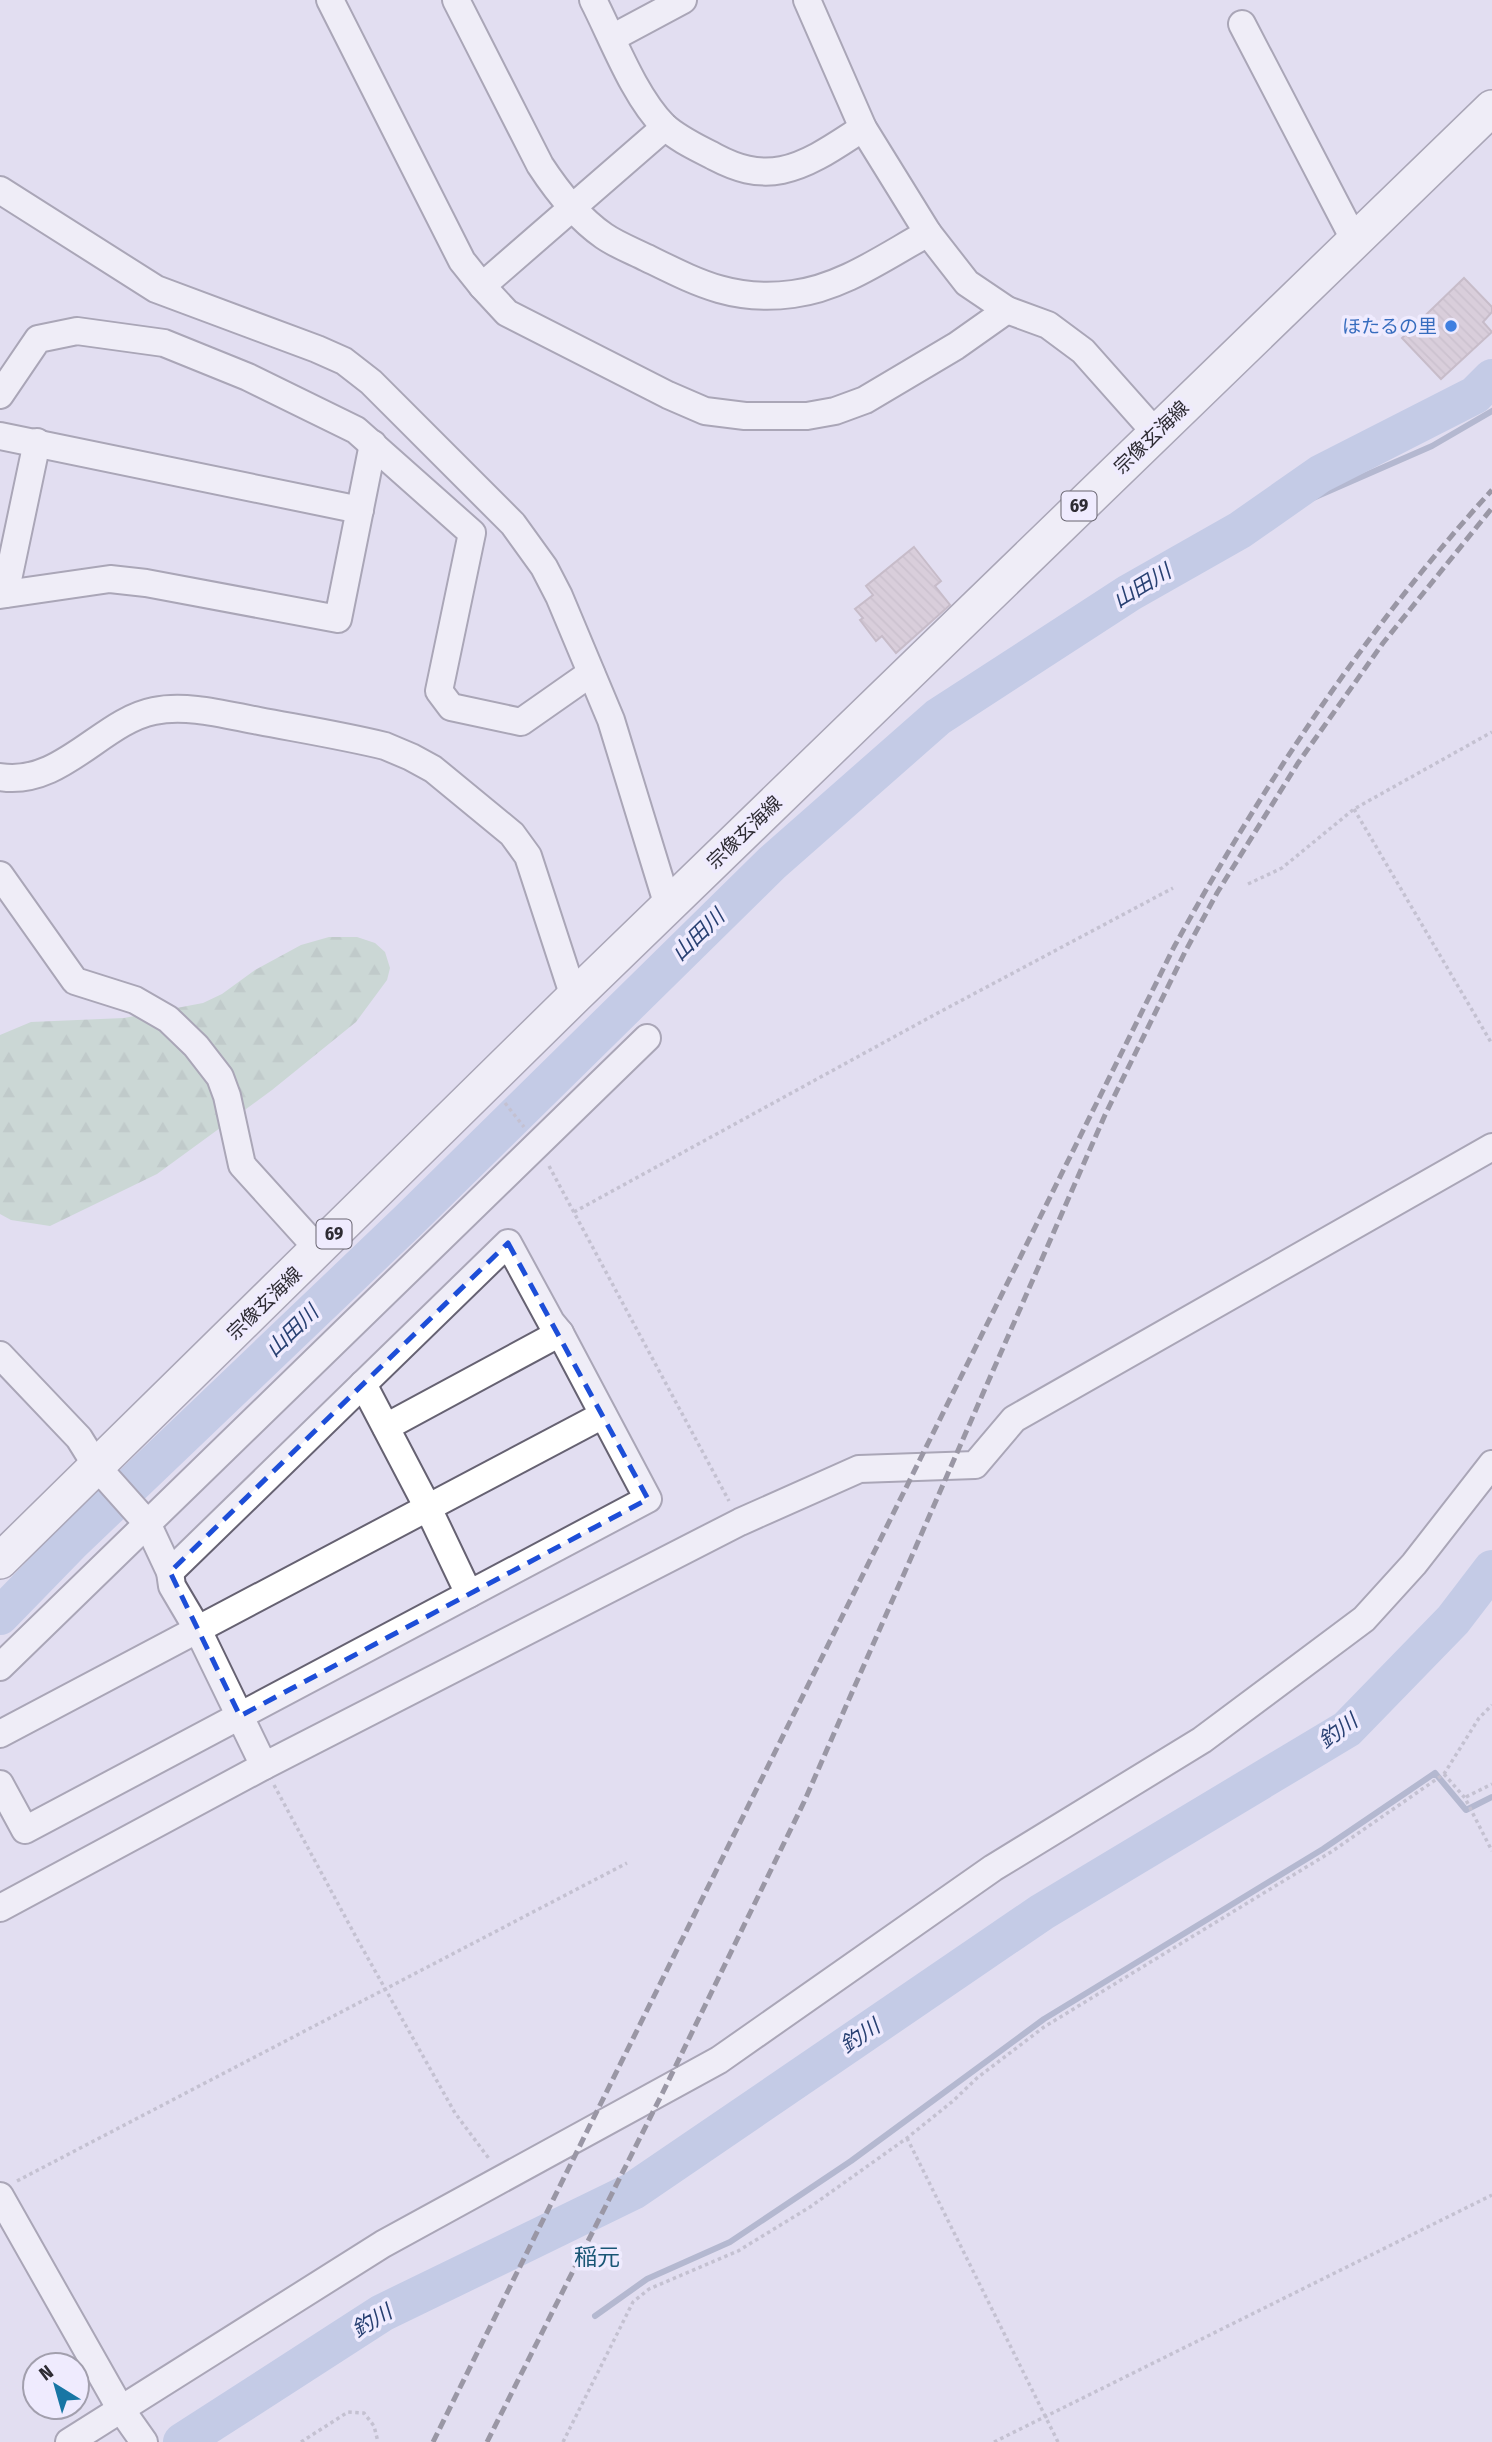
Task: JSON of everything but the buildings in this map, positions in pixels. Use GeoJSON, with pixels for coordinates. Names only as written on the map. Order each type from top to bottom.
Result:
{"type":"FeatureCollection","features":[{"type":"Feature","properties":{"kind":"main road","name":"宗像玄海線"},"geometry":{"type":"LineString","coordinates":[[0,1561],[668,906],[1492,108]]}},
{"type":"Feature","properties":{"kind":"street"},"geometry":{"type":"LineString","coordinates":[[330,0],[462,261],[481,286],[507,313],[667,395],[705,411],[745,416],[807,416],[835,411],[865,400],[956,346],[1007,310]]}},
{"type":"Feature","properties":{"kind":"street"},"geometry":{"type":"LineString","coordinates":[[456,0],[540,165],[572,208],[604,236],[714,289],[739,295],[762,296],[795,294],[831,285],[928,233]]}},
{"type":"Feature","properties":{"kind":"street"},"geometry":{"type":"LineString","coordinates":[[593,0],[643,99],[665,127],[695,147],[737,169],[760,172],[782,170],[810,160],[863,128]]}},
{"type":"Feature","properties":{"kind":"street"},"geometry":{"type":"LineString","coordinates":[[612,38],[683,0]]}},
{"type":"Feature","properties":{"kind":"street"},"geometry":{"type":"LineString","coordinates":[[807,0],[863,128],[928,233],[967,283],[1007,310],[1048,325],[1083,351],[1155,432]]}},
{"type":"Feature","properties":{"kind":"street"},"geometry":{"type":"LineString","coordinates":[[1242,24],[1354,241]]}},
{"type":"Feature","properties":{"kind":"street"},"geometry":{"type":"LineString","coordinates":[[481,286],[665,127]]}},
{"type":"Feature","properties":{"kind":"street"},"geometry":{"type":"LineString","coordinates":[[0,190],[156,289],[344,361],[371,382],[513,524],[544,567],[611,720],[668,906]]}},
{"type":"Feature","properties":{"kind":"street"},"geometry":{"type":"LineString","coordinates":[[0,395],[38,339],[77,331],[164,343],[248,377],[356,430],[472,533],[439,691],[451,707],[521,722],[591,673]]}},
{"type":"Feature","properties":{"kind":"street"},"geometry":{"type":"LineString","coordinates":[[0,436],[360,510]]}},
{"type":"Feature","properties":{"kind":"street"},"geometry":{"type":"LineString","coordinates":[[37,443],[2,594],[110,579],[146,583],[338,619],[373,444]]}},
{"type":"Feature","properties":{"kind":"street"},"geometry":{"type":"LineString","coordinates":[[0,777],[24,777],[43,771],[79,754],[132,717],[175,709],[385,746],[433,769],[512,834],[528,856],[574,998]]}},
{"type":"Feature","properties":{"kind":"street"},"geometry":{"type":"LineString","coordinates":[[0,875],[75,981],[135,1000],[168,1019],[196,1046],[220,1077],[242,1165],[318,1249]]}},
{"type":"Feature","properties":{"kind":"street"},"geometry":{"type":"LineString","coordinates":[[0,1667],[647,1038]]}},
{"type":"Feature","properties":{"kind":"street"},"geometry":{"type":"LineString","coordinates":[[0,1908],[264,1766],[740,1522],[859,1469],[975,1465],[1014,1419],[1492,1147]]}},
{"type":"Feature","properties":{"kind":"street"},"geometry":{"type":"LineString","coordinates":[[0,1784],[26,1830],[648,1499],[560,1333],[551,1322],[508,1243],[170,1572]]}},
{"type":"Feature","properties":{"kind":"street"},"geometry":{"type":"LineString","coordinates":[[386,1427],[560,1333]]}},
{"type":"Feature","properties":{"kind":"street"},"geometry":{"type":"LineString","coordinates":[[0,1355],[79,1438],[97,1467],[147,1523],[170,1572],[172,1586],[198,1630],[264,1766]]}},
{"type":"Feature","properties":{"kind":"street"},"geometry":{"type":"LineString","coordinates":[[363,1384],[428,1508],[469,1594]]}},
{"type":"Feature","properties":{"kind":"street"},"geometry":{"type":"LineString","coordinates":[[0,1734],[603,1415]]}},
{"type":"Feature","properties":{"kind":"street"},"geometry":{"type":"LineString","coordinates":[[69,2442],[123,2411],[383,2244],[719,2060],[993,1868],[1202,1740],[1364,1619],[1414,1564],[1492,1464]]}},
{"type":"Feature","properties":{"kind":"street"},"geometry":{"type":"LineString","coordinates":[[6,2190],[123,2411],[144,2442]]}},
{"type":"Feature","properties":{"kind":"path"},"geometry":{"type":"LineString","coordinates":[[1248,884],[1282,868],[1354,809],[1492,732]]}},
{"type":"Feature","properties":{"kind":"path"},"geometry":{"type":"LineString","coordinates":[[1354,809],[1492,1044]]}},
{"type":"Feature","properties":{"kind":"path"},"geometry":{"type":"LineString","coordinates":[[574,1212],[1173,888]]}},
{"type":"Feature","properties":{"kind":"path"},"geometry":{"type":"LineString","coordinates":[[488,1083],[537,1143],[740,1522]]}},
{"type":"Feature","properties":{"kind":"path"},"geometry":{"type":"LineString","coordinates":[[563,2442],[633,2302],[649,2289],[738,2251],[810,2207],[907,2138],[953,2102],[977,2078],[1044,2027],[1331,1852],[1444,1774],[1479,1718],[1492,1705]]}},
{"type":"Feature","properties":{"kind":"path"},"geometry":{"type":"LineString","coordinates":[[264,1766],[455,2113],[504,2178]]}},
{"type":"Feature","properties":{"kind":"path"},"geometry":{"type":"LineString","coordinates":[[1444,1774],[1465,1798],[1492,1851]]}},
{"type":"Feature","properties":{"kind":"path"},"geometry":{"type":"LineString","coordinates":[[1465,1798],[1492,1784]]}},
{"type":"Feature","properties":{"kind":"path"},"geometry":{"type":"LineString","coordinates":[[6,2190],[627,1863]]}},
{"type":"Feature","properties":{"kind":"path"},"geometry":{"type":"LineString","coordinates":[[907,2138],[1058,2442]]}},
{"type":"Feature","properties":{"kind":"path"},"geometry":{"type":"LineString","coordinates":[[994,2442],[1492,2195]]}},
{"type":"Feature","properties":{"kind":"path"},"geometry":{"type":"LineString","coordinates":[[301,2442],[348,2412],[364,2413],[374,2426],[378,2442]]}},
{"type":"Feature","properties":{"kind":"highlighted area"},"geometry":{"type":"Polygon","coordinates":[[[508,1243],[648,1499],[240,1716],[170,1572],[508,1243]]]}},
{"type":"Feature","properties":{"kind":"green space"},"geometry":{"type":"Polygon","coordinates":[[[329,937],[357,937],[375,943],[385,952],[390,968],[387,980],[356,1022],[272,1090],[157,1174],[50,1226],[11,1220],[0,1214],[0,1035],[31,1022],[124,1018],[203,1003],[301,945],[329,937]]]}},
{"type":"Feature","properties":{"kind":"waterway","name":"山田川"},"geometry":{"type":"LineString","coordinates":[[0,1616],[72,1542],[408,1221],[772,863],[938,717],[1129,593],[1240,530],[1320,474],[1475,395],[1492,378]]}},
{"type":"Feature","properties":{"kind":"waterway"},"geometry":{"type":"LineString","coordinates":[[1240,530],[1432,446],[1492,411]]}},
{"type":"Feature","properties":{"kind":"waterway","name":"釣川"},"geometry":{"type":"LineString","coordinates":[[182,2442],[382,2313],[633,2191],[1042,1912],[1347,1729],[1453,1620],[1492,1569]]}},
{"type":"Feature","properties":{"kind":"waterway"},"geometry":{"type":"LineString","coordinates":[[595,2316],[647,2279],[730,2242],[851,2161],[1044,2019],[1323,1849],[1435,1773],[1466,1810],[1492,1797]]}},
{"type":"Feature","properties":{"kind":"railway"},"geometry":{"type":"LineString","coordinates":[[433,2442],[1174,947],[1244,827],[1320,709],[1402,596],[1492,490]]}},
{"type":"Feature","properties":{"kind":"railway"},"geometry":{"type":"LineString","coordinates":[[487,2442],[663,2092],[804,1802],[1105,1115],[1185,952],[1217,893],[1298,763],[1383,643],[1492,508]]}},
{"type":"Feature","properties":{"kind":"place","name":"ほたるの里"},"geometry":{"type":"Point","coordinates":[1451,326]}},
{"type":"Feature","properties":{"kind":"district","name":"稲元"},"geometry":{"type":"Point","coordinates":[597,2257]}}]}
